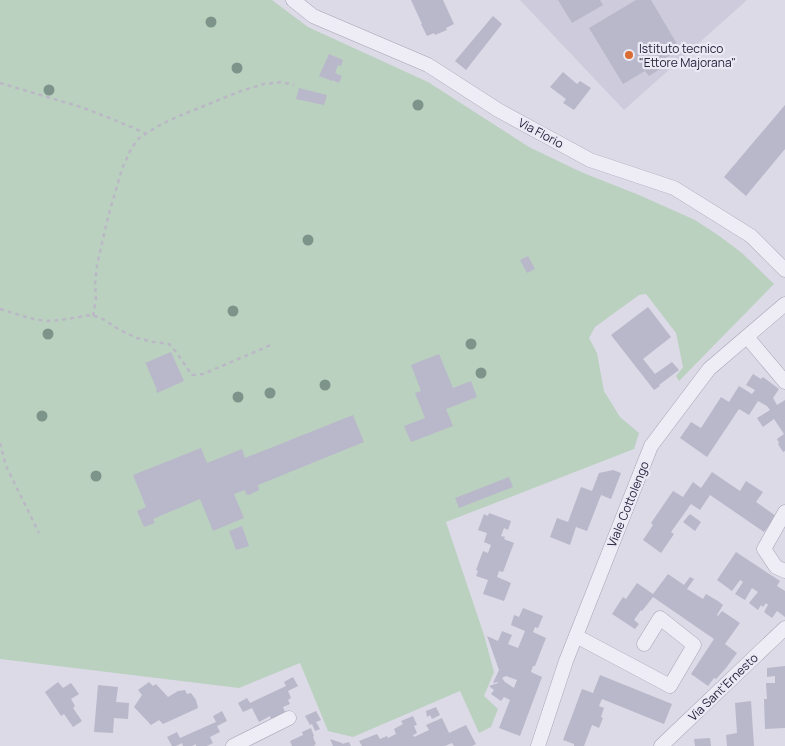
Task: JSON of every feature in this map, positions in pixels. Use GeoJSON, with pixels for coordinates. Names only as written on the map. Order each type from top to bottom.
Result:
{"type":"FeatureCollection","features":[{"type":"Feature","properties":{"kind":"street","name":"Via Florio"},"geometry":{"type":"LineString","coordinates":[[293,0],[313,16],[428,65],[498,110],[590,160],[674,188],[751,236],[785,270]]}},
{"type":"Feature","properties":{"kind":"street","name":"Viale Cottolengo"},"geometry":{"type":"LineString","coordinates":[[537,746],[566,661],[651,446],[709,370],[785,304]]}},
{"type":"Feature","properties":{"kind":"street"},"geometry":{"type":"LineString","coordinates":[[747,337],[785,382]]}},
{"type":"Feature","properties":{"kind":"street"},"geometry":{"type":"LineString","coordinates":[[785,512],[764,549],[776,567],[785,571]]}},
{"type":"Feature","properties":{"kind":"street"},"geometry":{"type":"LineString","coordinates":[[576,636],[670,686],[694,645],[660,618],[644,644]]}},
{"type":"Feature","properties":{"kind":"street","name":"Via Sant'Ernesto"},"geometry":{"type":"LineString","coordinates":[[661,746],[785,628]]}},
{"type":"Feature","properties":{"kind":"street"},"geometry":{"type":"LineString","coordinates":[[233,746],[289,718]]}},
{"type":"Feature","properties":{"kind":"path"},"geometry":{"type":"LineString","coordinates":[[93,316],[96,299],[97,265],[115,191],[131,149],[139,138],[179,116],[241,91],[264,84],[282,82],[294,85]]}},
{"type":"Feature","properties":{"kind":"path"},"geometry":{"type":"LineString","coordinates":[[0,84],[81,107],[145,134]]}},
{"type":"Feature","properties":{"kind":"path"},"geometry":{"type":"LineString","coordinates":[[0,309],[46,321],[91,315],[101,318],[120,330],[138,338],[169,344],[192,375],[204,374],[270,345]]}},
{"type":"Feature","properties":{"kind":"path"},"geometry":{"type":"LineString","coordinates":[[0,443],[6,466],[39,533]]}},
{"type":"Feature","properties":{"kind":"shaded area","name":"Istituto tecnico \"Ettore Majorana\""},"geometry":{"type":"Polygon","coordinates":[[[520,0],[747,0],[624,110],[520,0]]]}},
{"type":"Feature","properties":{"kind":"green space"},"geometry":{"type":"Polygon","coordinates":[[[0,0],[272,0],[308,27],[428,82],[529,147],[581,172],[695,220],[742,253],[774,284],[679,381],[676,376],[683,367],[676,333],[646,294],[639,295],[595,327],[589,338],[597,353],[604,391],[620,417],[639,433],[634,449],[446,522],[484,635],[494,672],[484,696],[498,709],[491,727],[479,733],[460,691],[353,737],[328,731],[300,663],[239,688],[0,659],[0,0]]]}},
{"type":"Feature","properties":{"kind":"building"},"geometry":{"type":"Polygon","coordinates":[[[411,0],[443,0],[454,24],[446,28],[447,30],[427,36],[411,0]]]}},
{"type":"Feature","properties":{"kind":"building"},"geometry":{"type":"Polygon","coordinates":[[[558,0],[600,0],[603,5],[572,23],[558,0]]]}},
{"type":"Feature","properties":{"kind":"building"},"geometry":{"type":"Polygon","coordinates":[[[636,0],[651,0],[680,49],[657,63],[660,69],[649,76],[645,71],[623,84],[589,28],[636,0]]]}},
{"type":"Feature","properties":{"kind":"building"},"geometry":{"type":"Polygon","coordinates":[[[493,16],[502,24],[466,70],[455,61],[493,16]]]}},
{"type":"Feature","properties":{"kind":"building"},"geometry":{"type":"Polygon","coordinates":[[[329,54],[343,60],[341,66],[338,65],[335,73],[342,76],[339,83],[319,76],[329,54]]]}},
{"type":"Feature","properties":{"kind":"building"},"geometry":{"type":"Polygon","coordinates":[[[563,72],[577,84],[580,81],[591,88],[574,110],[563,103],[566,99],[550,87],[563,72]]]}},
{"type":"Feature","properties":{"kind":"building"},"geometry":{"type":"Polygon","coordinates":[[[299,88],[327,95],[324,105],[296,99],[299,88]]]}},
{"type":"Feature","properties":{"kind":"building"},"geometry":{"type":"Polygon","coordinates":[[[785,105],[785,149],[746,196],[724,177],[785,105]]]}},
{"type":"Feature","properties":{"kind":"building"},"geometry":{"type":"Polygon","coordinates":[[[528,256],[535,269],[527,273],[520,260],[528,256]]]}},
{"type":"Feature","properties":{"kind":"building"},"geometry":{"type":"Polygon","coordinates":[[[648,307],[671,337],[643,359],[655,374],[672,362],[679,370],[654,390],[611,335],[648,307]]]}},
{"type":"Feature","properties":{"kind":"building"},"geometry":{"type":"Polygon","coordinates":[[[171,352],[184,381],[157,393],[145,363],[171,352]]]}},
{"type":"Feature","properties":{"kind":"building"},"geometry":{"type":"Polygon","coordinates":[[[439,354],[453,388],[471,381],[477,397],[446,409],[453,426],[411,442],[404,426],[425,418],[415,393],[421,391],[411,365],[439,354]]]}},
{"type":"Feature","properties":{"kind":"building"},"geometry":{"type":"Polygon","coordinates":[[[753,374],[761,379],[763,377],[779,389],[773,398],[777,405],[785,400],[785,451],[783,452],[777,439],[784,434],[774,419],[763,427],[757,418],[770,410],[758,401],[749,415],[739,409],[707,457],[680,438],[691,422],[701,428],[721,397],[729,402],[739,386],[752,394],[755,390],[746,385],[753,374]]]}},
{"type":"Feature","properties":{"kind":"building"},"geometry":{"type":"Polygon","coordinates":[[[353,415],[364,442],[258,485],[259,490],[249,495],[246,494],[245,490],[234,494],[244,518],[213,531],[200,499],[153,519],[155,523],[144,527],[137,511],[146,507],[133,475],[201,448],[207,463],[242,449],[245,458],[353,415]]]}},
{"type":"Feature","properties":{"kind":"building"},"geometry":{"type":"Polygon","coordinates":[[[613,470],[621,473],[611,499],[601,495],[587,531],[576,527],[570,545],[550,537],[557,518],[568,522],[581,487],[592,491],[599,473],[613,470]]]}},
{"type":"Feature","properties":{"kind":"building"},"geometry":{"type":"Polygon","coordinates":[[[712,472],[740,491],[746,481],[763,492],[756,502],[776,516],[764,532],[710,495],[700,510],[691,504],[671,532],[674,534],[661,553],[643,540],[653,525],[651,523],[673,491],[683,497],[693,482],[701,488],[712,472]]]}},
{"type":"Feature","properties":{"kind":"building"},"geometry":{"type":"Polygon","coordinates":[[[509,477],[513,487],[459,508],[455,498],[509,477]]]}},
{"type":"Feature","properties":{"kind":"building"},"geometry":{"type":"Polygon","coordinates":[[[489,513],[511,521],[508,530],[504,528],[501,536],[514,543],[503,572],[499,571],[497,577],[511,583],[504,601],[483,594],[488,580],[476,576],[478,571],[476,570],[483,551],[488,553],[491,545],[484,542],[487,533],[478,530],[484,514],[488,516],[489,513]]]}},
{"type":"Feature","properties":{"kind":"building"},"geometry":{"type":"Polygon","coordinates":[[[690,514],[701,522],[695,531],[683,522],[690,514]]]}},
{"type":"Feature","properties":{"kind":"building"},"geometry":{"type":"Polygon","coordinates":[[[242,526],[249,546],[236,550],[229,531],[242,526]]]}},
{"type":"Feature","properties":{"kind":"building"},"geometry":{"type":"Polygon","coordinates":[[[736,552],[780,581],[777,586],[785,591],[785,617],[777,611],[772,618],[764,612],[768,605],[766,603],[763,607],[761,605],[758,610],[749,603],[758,592],[752,588],[745,600],[735,594],[743,582],[740,580],[732,591],[717,580],[736,552]]]}},
{"type":"Feature","properties":{"kind":"building"},"geometry":{"type":"Polygon","coordinates":[[[668,574],[684,585],[690,577],[694,579],[687,589],[703,599],[706,594],[718,601],[723,605],[718,616],[722,611],[740,623],[725,644],[737,653],[726,668],[708,686],[691,674],[714,639],[653,597],[634,620],[639,624],[635,629],[612,614],[623,597],[626,599],[637,583],[653,594],[668,574]]]}},
{"type":"Feature","properties":{"kind":"building"},"geometry":{"type":"Polygon","coordinates":[[[523,608],[543,616],[538,628],[535,627],[533,632],[546,638],[531,672],[542,677],[520,736],[499,728],[510,700],[504,697],[501,701],[491,694],[494,690],[489,686],[498,683],[493,683],[499,670],[487,636],[498,641],[502,631],[512,635],[508,644],[518,648],[525,631],[511,625],[514,615],[519,617],[523,608]],[[506,676],[502,678],[514,688],[517,680],[506,676]]]}},
{"type":"Feature","properties":{"kind":"building"},"geometry":{"type":"Polygon","coordinates":[[[785,666],[785,728],[765,729],[764,699],[767,699],[766,683],[775,683],[775,676],[767,677],[767,668],[785,666]]]}},
{"type":"Feature","properties":{"kind":"building"},"geometry":{"type":"Polygon","coordinates":[[[600,675],[672,704],[664,724],[602,699],[599,706],[604,708],[601,717],[603,718],[599,728],[592,725],[584,746],[574,746],[574,744],[563,740],[582,689],[593,693],[600,675]]]}},
{"type":"Feature","properties":{"kind":"building"},"geometry":{"type":"Polygon","coordinates":[[[293,677],[298,686],[288,691],[291,698],[288,700],[290,704],[283,707],[285,712],[271,719],[270,716],[259,722],[252,708],[243,712],[238,703],[247,698],[250,703],[286,686],[284,682],[293,677]]]}},
{"type":"Feature","properties":{"kind":"building"},"geometry":{"type":"Polygon","coordinates":[[[58,682],[63,688],[71,683],[79,694],[71,699],[75,706],[73,708],[82,721],[73,727],[64,714],[61,716],[45,692],[58,682]]]}},
{"type":"Feature","properties":{"kind":"building"},"geometry":{"type":"Polygon","coordinates":[[[149,682],[153,686],[156,684],[168,697],[178,691],[185,690],[187,694],[191,693],[196,700],[198,708],[163,724],[159,720],[151,725],[134,707],[142,695],[138,690],[149,682]]]}},
{"type":"Feature","properties":{"kind":"building"},"geometry":{"type":"Polygon","coordinates":[[[98,685],[118,687],[116,702],[129,703],[128,719],[114,718],[113,733],[94,732],[98,685]]]}},
{"type":"Feature","properties":{"kind":"building"},"geometry":{"type":"Polygon","coordinates":[[[751,701],[754,746],[727,746],[726,735],[737,733],[735,703],[751,701]]]}},
{"type":"Feature","properties":{"kind":"building"},"geometry":{"type":"Polygon","coordinates":[[[436,707],[440,715],[432,719],[430,715],[427,717],[426,711],[436,707]]]}},
{"type":"Feature","properties":{"kind":"building"},"geometry":{"type":"Polygon","coordinates":[[[222,711],[227,721],[217,726],[220,732],[210,737],[213,743],[207,746],[196,746],[196,744],[183,746],[182,743],[172,746],[167,737],[177,732],[180,738],[216,722],[213,716],[222,711]]]}},
{"type":"Feature","properties":{"kind":"building"},"geometry":{"type":"Polygon","coordinates":[[[316,711],[321,720],[316,722],[320,729],[315,731],[305,716],[316,711]]]}},
{"type":"Feature","properties":{"kind":"building"},"geometry":{"type":"Polygon","coordinates":[[[413,716],[417,725],[414,726],[417,733],[413,735],[414,737],[429,730],[426,725],[442,718],[449,733],[466,725],[476,744],[472,746],[454,746],[452,743],[445,746],[362,746],[359,741],[377,734],[380,739],[387,736],[388,738],[396,734],[394,729],[403,724],[401,721],[413,716]]]}},
{"type":"Feature","properties":{"kind":"building"},"geometry":{"type":"Polygon","coordinates":[[[311,728],[315,746],[292,746],[290,741],[303,735],[302,732],[311,728]]]}},
{"type":"Feature","properties":{"kind":"building"},"geometry":{"type":"Polygon","coordinates":[[[710,738],[711,746],[695,746],[694,739],[710,738]]]}},
{"type":"Feature","properties":{"kind":"building"},"geometry":{"type":"Polygon","coordinates":[[[330,739],[342,744],[349,742],[351,746],[333,746],[330,739]]]}},
{"type":"Feature","properties":{"kind":"place","name":"Istituto tecnico \"Ettore Majorana\""},"geometry":{"type":"Point","coordinates":[629,55]}}]}
